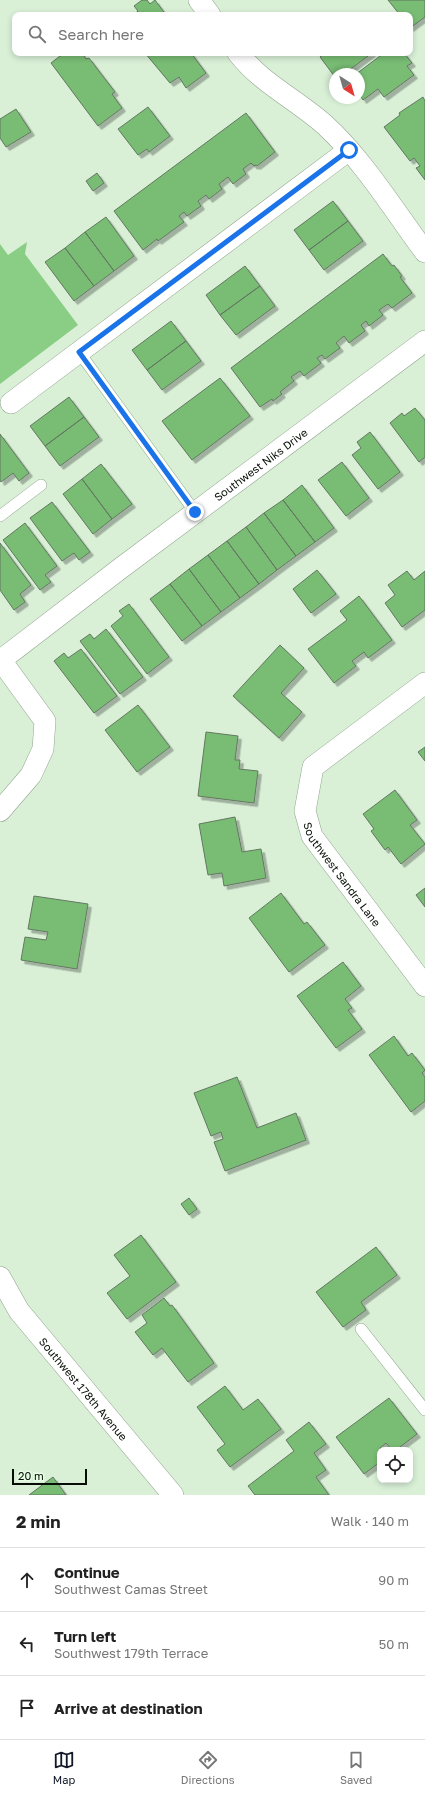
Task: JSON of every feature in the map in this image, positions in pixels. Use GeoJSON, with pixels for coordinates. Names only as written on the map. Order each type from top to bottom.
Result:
{"type":"FeatureCollection","features":[{"type":"Feature","properties":{"kind":"street"},"geometry":{"type":"LineString","coordinates":[[199,0],[208,12]]}},
{"type":"Feature","properties":{"kind":"street"},"geometry":{"type":"LineString","coordinates":[[240,56],[245,62],[275,88],[324,125],[349,150],[425,252]]}},
{"type":"Feature","properties":{"kind":"street"},"geometry":{"type":"LineString","coordinates":[[11,403],[349,150]]}},
{"type":"Feature","properties":{"kind":"street","name":"Southwest Niks Drive"},"geometry":{"type":"LineString","coordinates":[[1,660],[195,512],[425,341]]}},
{"type":"Feature","properties":{"kind":"street"},"geometry":{"type":"LineString","coordinates":[[0,810],[31,774],[43,749],[45,721],[1,660]]}},
{"type":"Feature","properties":{"kind":"street","name":"Southwest Sandra Lane"},"geometry":{"type":"LineString","coordinates":[[425,684],[313,767],[305,810],[312,836],[425,986]]}},
{"type":"Feature","properties":{"kind":"street","name":"Southwest 178th Avenue"},"geometry":{"type":"LineString","coordinates":[[0,1278],[19,1311],[173,1495]]}},
{"type":"Feature","properties":{"kind":"lane"},"geometry":{"type":"LineString","coordinates":[[79,352],[195,512]]}},
{"type":"Feature","properties":{"kind":"lane"},"geometry":{"type":"LineString","coordinates":[[0,516],[41,485]]}},
{"type":"Feature","properties":{"kind":"lane"},"geometry":{"type":"LineString","coordinates":[[361,1329],[425,1410]]}},
{"type":"Feature","properties":{"kind":"green space"},"geometry":{"type":"Polygon","coordinates":[[[27,242],[25,254],[78,325],[0,384],[0,244],[8,255],[27,242]]]}},
{"type":"Feature","properties":{"kind":"building"},"geometry":{"type":"Polygon","coordinates":[[[142,0],[147,0],[150,4],[155,0],[164,12],[137,12],[138,11],[134,6],[142,0]]]}},
{"type":"Feature","properties":{"kind":"building"},"geometry":{"type":"Polygon","coordinates":[[[388,0],[425,0],[425,17],[413,26],[413,12],[398,12],[388,0]]]}},
{"type":"Feature","properties":{"kind":"building"},"geometry":{"type":"Polygon","coordinates":[[[60,56],[84,56],[86,59],[89,58],[115,92],[112,94],[122,108],[98,126],[51,63],[60,56]]]}},
{"type":"Feature","properties":{"kind":"building"},"geometry":{"type":"Polygon","coordinates":[[[148,56],[193,56],[206,73],[186,88],[179,77],[170,83],[148,56]]]}},
{"type":"Feature","properties":{"kind":"building"},"geometry":{"type":"Polygon","coordinates":[[[321,56],[368,56],[352,68],[329,69],[320,57],[321,56]]]}},
{"type":"Feature","properties":{"kind":"building"},"geometry":{"type":"Polygon","coordinates":[[[380,56],[406,56],[412,63],[407,66],[414,75],[384,97],[378,89],[365,99],[364,68],[380,56]]]}},
{"type":"Feature","properties":{"kind":"building"},"geometry":{"type":"Polygon","coordinates":[[[423,97],[425,101],[425,180],[416,168],[420,166],[414,158],[410,161],[384,127],[400,115],[399,113],[423,97]]]}},
{"type":"Feature","properties":{"kind":"building"},"geometry":{"type":"Polygon","coordinates":[[[148,107],[170,136],[149,152],[147,149],[138,155],[118,129],[148,107]]]}},
{"type":"Feature","properties":{"kind":"building"},"geometry":{"type":"Polygon","coordinates":[[[16,109],[31,132],[6,147],[0,138],[0,119],[16,109]]]}},
{"type":"Feature","properties":{"kind":"building"},"geometry":{"type":"Polygon","coordinates":[[[246,113],[275,152],[257,166],[254,166],[251,163],[243,169],[246,174],[233,184],[228,177],[219,184],[222,189],[209,199],[206,195],[198,201],[201,206],[187,216],[184,212],[179,216],[184,222],[143,250],[114,211],[246,113]]]}},
{"type":"Feature","properties":{"kind":"building"},"geometry":{"type":"Polygon","coordinates":[[[97,173],[104,183],[93,191],[86,181],[97,173]]]}},
{"type":"Feature","properties":{"kind":"building"},"geometry":{"type":"Polygon","coordinates":[[[333,201],[348,221],[309,250],[294,230],[333,201]]]}},
{"type":"Feature","properties":{"kind":"building"},"geometry":{"type":"Polygon","coordinates":[[[106,217],[134,256],[114,271],[85,232],[106,217]]]}},
{"type":"Feature","properties":{"kind":"building"},"geometry":{"type":"Polygon","coordinates":[[[348,221],[363,241],[324,270],[309,250],[348,221]]]}},
{"type":"Feature","properties":{"kind":"building"},"geometry":{"type":"Polygon","coordinates":[[[85,232],[114,271],[94,286],[65,248],[85,232]]]}},
{"type":"Feature","properties":{"kind":"building"},"geometry":{"type":"Polygon","coordinates":[[[65,248],[94,286],[74,301],[45,262],[65,248]]]}},
{"type":"Feature","properties":{"kind":"building"},"geometry":{"type":"Polygon","coordinates":[[[383,254],[392,266],[394,265],[402,276],[400,277],[412,293],[392,308],[388,304],[379,310],[383,315],[369,326],[366,321],[361,325],[365,331],[349,343],[344,336],[336,343],[340,348],[325,359],[322,355],[317,358],[321,363],[304,376],[300,371],[291,377],[294,381],[280,392],[282,394],[273,401],[272,399],[260,407],[231,368],[383,254]]]}},
{"type":"Feature","properties":{"kind":"building"},"geometry":{"type":"Polygon","coordinates":[[[245,266],[260,286],[220,315],[206,295],[245,266]]]}},
{"type":"Feature","properties":{"kind":"building"},"geometry":{"type":"Polygon","coordinates":[[[260,286],[275,306],[236,335],[220,315],[260,286]]]}},
{"type":"Feature","properties":{"kind":"building"},"geometry":{"type":"Polygon","coordinates":[[[171,321],[186,341],[147,370],[132,350],[171,321]]]}},
{"type":"Feature","properties":{"kind":"building"},"geometry":{"type":"Polygon","coordinates":[[[186,341],[201,361],[162,390],[147,370],[186,341]]]}},
{"type":"Feature","properties":{"kind":"building"},"geometry":{"type":"Polygon","coordinates":[[[220,378],[250,416],[192,460],[162,421],[220,378]]]}},
{"type":"Feature","properties":{"kind":"building"},"geometry":{"type":"Polygon","coordinates":[[[69,397],[84,417],[45,446],[30,426],[69,397]]]}},
{"type":"Feature","properties":{"kind":"building"},"geometry":{"type":"Polygon","coordinates":[[[415,408],[425,420],[425,457],[419,462],[390,423],[402,413],[404,416],[415,408]]]}},
{"type":"Feature","properties":{"kind":"building"},"geometry":{"type":"Polygon","coordinates":[[[84,417],[99,437],[60,466],[45,446],[84,417]]]}},
{"type":"Feature","properties":{"kind":"building"},"geometry":{"type":"Polygon","coordinates":[[[370,432],[400,472],[378,489],[352,455],[361,448],[357,442],[370,432]]]}},
{"type":"Feature","properties":{"kind":"building"},"geometry":{"type":"Polygon","coordinates":[[[0,434],[29,473],[19,481],[13,473],[1,482],[0,480],[0,434]]]}},
{"type":"Feature","properties":{"kind":"building"},"geometry":{"type":"Polygon","coordinates":[[[342,462],[369,498],[346,516],[318,480],[342,462]]]}},
{"type":"Feature","properties":{"kind":"building"},"geometry":{"type":"Polygon","coordinates":[[[101,464],[132,504],[112,519],[82,479],[101,464]]]}},
{"type":"Feature","properties":{"kind":"building"},"geometry":{"type":"Polygon","coordinates":[[[82,479],[112,519],[93,534],[63,494],[82,479]]]}},
{"type":"Feature","properties":{"kind":"building"},"geometry":{"type":"Polygon","coordinates":[[[302,485],[334,528],[315,542],[283,500],[302,485]]]}},
{"type":"Feature","properties":{"kind":"building"},"geometry":{"type":"Polygon","coordinates":[[[283,500],[315,542],[296,556],[264,513],[283,500]]]}},
{"type":"Feature","properties":{"kind":"building"},"geometry":{"type":"Polygon","coordinates":[[[52,502],[90,552],[79,560],[74,553],[62,561],[30,518],[52,502]]]}},
{"type":"Feature","properties":{"kind":"building"},"geometry":{"type":"Polygon","coordinates":[[[264,513],[296,556],[277,570],[246,527],[264,513]]]}},
{"type":"Feature","properties":{"kind":"building"},"geometry":{"type":"Polygon","coordinates":[[[25,523],[57,566],[45,575],[51,582],[40,590],[3,540],[25,523]]]}},
{"type":"Feature","properties":{"kind":"building"},"geometry":{"type":"Polygon","coordinates":[[[246,527],[277,570],[259,584],[227,541],[246,527]]]}},
{"type":"Feature","properties":{"kind":"building"},"geometry":{"type":"Polygon","coordinates":[[[227,541],[259,584],[240,598],[208,555],[227,541]]]}},
{"type":"Feature","properties":{"kind":"building"},"geometry":{"type":"Polygon","coordinates":[[[0,543],[31,585],[20,594],[25,602],[14,610],[0,590],[0,543]]]}},
{"type":"Feature","properties":{"kind":"building"},"geometry":{"type":"Polygon","coordinates":[[[208,555],[240,598],[221,612],[189,569],[208,555]]]}},
{"type":"Feature","properties":{"kind":"building"},"geometry":{"type":"Polygon","coordinates":[[[189,569],[221,612],[202,626],[170,584],[189,569]]]}},
{"type":"Feature","properties":{"kind":"building"},"geometry":{"type":"Polygon","coordinates":[[[317,570],[336,594],[311,613],[293,589],[317,570]]]}},
{"type":"Feature","properties":{"kind":"building"},"geometry":{"type":"Polygon","coordinates":[[[407,571],[414,580],[425,571],[425,610],[402,627],[385,603],[395,595],[388,585],[407,571]]]}},
{"type":"Feature","properties":{"kind":"building"},"geometry":{"type":"Polygon","coordinates":[[[170,584],[202,626],[182,641],[150,599],[170,584]]]}},
{"type":"Feature","properties":{"kind":"building"},"geometry":{"type":"Polygon","coordinates":[[[359,596],[392,640],[368,658],[364,652],[352,661],[356,666],[334,683],[308,649],[347,620],[340,611],[359,596]]]}},
{"type":"Feature","properties":{"kind":"building"},"geometry":{"type":"Polygon","coordinates":[[[129,604],[169,657],[147,674],[111,626],[123,616],[119,611],[129,604]]]}},
{"type":"Feature","properties":{"kind":"building"},"geometry":{"type":"Polygon","coordinates":[[[106,629],[143,677],[120,694],[80,641],[90,634],[94,639],[106,629]]]}},
{"type":"Feature","properties":{"kind":"building"},"geometry":{"type":"Polygon","coordinates":[[[280,645],[304,668],[281,693],[302,712],[279,738],[233,696],[280,645]]]}},
{"type":"Feature","properties":{"kind":"building"},"geometry":{"type":"Polygon","coordinates":[[[81,649],[117,696],[94,713],[54,661],[64,653],[68,658],[81,649]]]}},
{"type":"Feature","properties":{"kind":"building"},"geometry":{"type":"Polygon","coordinates":[[[138,705],[170,747],[137,772],[105,730],[138,705]]]}},
{"type":"Feature","properties":{"kind":"building"},"geometry":{"type":"Polygon","coordinates":[[[206,732],[238,736],[235,760],[240,760],[239,769],[258,771],[254,803],[198,796],[206,732]]]}},
{"type":"Feature","properties":{"kind":"building"},"geometry":{"type":"Polygon","coordinates":[[[425,747],[425,761],[418,752],[425,747]]]}},
{"type":"Feature","properties":{"kind":"building"},"geometry":{"type":"Polygon","coordinates":[[[395,790],[417,820],[410,825],[425,844],[401,864],[388,847],[385,850],[371,831],[374,829],[363,814],[395,790]]]}},
{"type":"Feature","properties":{"kind":"building"},"geometry":{"type":"Polygon","coordinates":[[[235,817],[242,852],[261,849],[266,878],[224,886],[222,873],[208,875],[199,824],[235,817]]]}},
{"type":"Feature","properties":{"kind":"building"},"geometry":{"type":"Polygon","coordinates":[[[425,888],[425,907],[416,895],[425,888]]]}},
{"type":"Feature","properties":{"kind":"building"},"geometry":{"type":"Polygon","coordinates":[[[281,893],[304,924],[307,922],[325,945],[289,972],[249,918],[281,893]]]}},
{"type":"Feature","properties":{"kind":"building"},"geometry":{"type":"Polygon","coordinates":[[[34,896],[88,904],[77,969],[21,960],[25,937],[46,940],[48,932],[28,929],[34,896]]]}},
{"type":"Feature","properties":{"kind":"building"},"geometry":{"type":"Polygon","coordinates":[[[343,962],[361,986],[345,999],[352,1008],[348,1010],[362,1029],[336,1048],[297,996],[343,962]]]}},
{"type":"Feature","properties":{"kind":"building"},"geometry":{"type":"Polygon","coordinates":[[[394,1036],[408,1056],[412,1053],[425,1070],[422,1073],[425,1077],[425,1101],[411,1112],[369,1055],[394,1036]]]}},
{"type":"Feature","properties":{"kind":"building"},"geometry":{"type":"Polygon","coordinates":[[[237,1077],[257,1128],[296,1113],[306,1140],[225,1171],[214,1142],[223,1139],[221,1132],[211,1136],[194,1093],[237,1077]]]}},
{"type":"Feature","properties":{"kind":"building"},"geometry":{"type":"Polygon","coordinates":[[[189,1198],[197,1209],[189,1215],[181,1204],[189,1198]]]}},
{"type":"Feature","properties":{"kind":"building"},"geometry":{"type":"Polygon","coordinates":[[[141,1235],[176,1282],[127,1319],[107,1293],[130,1276],[114,1255],[141,1235]]]}},
{"type":"Feature","properties":{"kind":"building"},"geometry":{"type":"Polygon","coordinates":[[[376,1247],[397,1275],[361,1302],[366,1310],[343,1327],[316,1292],[376,1247]]]}},
{"type":"Feature","properties":{"kind":"building"},"geometry":{"type":"Polygon","coordinates":[[[164,1298],[170,1306],[172,1305],[214,1363],[188,1382],[162,1348],[153,1355],[135,1332],[147,1323],[142,1315],[164,1298]]]}},
{"type":"Feature","properties":{"kind":"building"},"geometry":{"type":"Polygon","coordinates":[[[225,1386],[243,1410],[258,1399],[281,1429],[230,1467],[217,1450],[225,1444],[197,1407],[225,1386]]]}},
{"type":"Feature","properties":{"kind":"building"},"geometry":{"type":"Polygon","coordinates":[[[389,1398],[417,1434],[400,1447],[389,1447],[386,1443],[381,1447],[377,1447],[377,1464],[364,1474],[336,1437],[389,1398]]]}},
{"type":"Feature","properties":{"kind":"building"},"geometry":{"type":"Polygon","coordinates":[[[309,1422],[326,1444],[314,1453],[326,1470],[316,1477],[329,1495],[255,1495],[248,1486],[294,1451],[286,1440],[309,1422]]]}},
{"type":"Feature","properties":{"kind":"building"},"geometry":{"type":"Polygon","coordinates":[[[53,1477],[66,1495],[29,1495],[53,1477]]]}},
{"type":"Feature","properties":{"kind":"route"},"geometry":{"type":"LineString","coordinates":[[195,512],[79,352],[349,150]]}}]}
